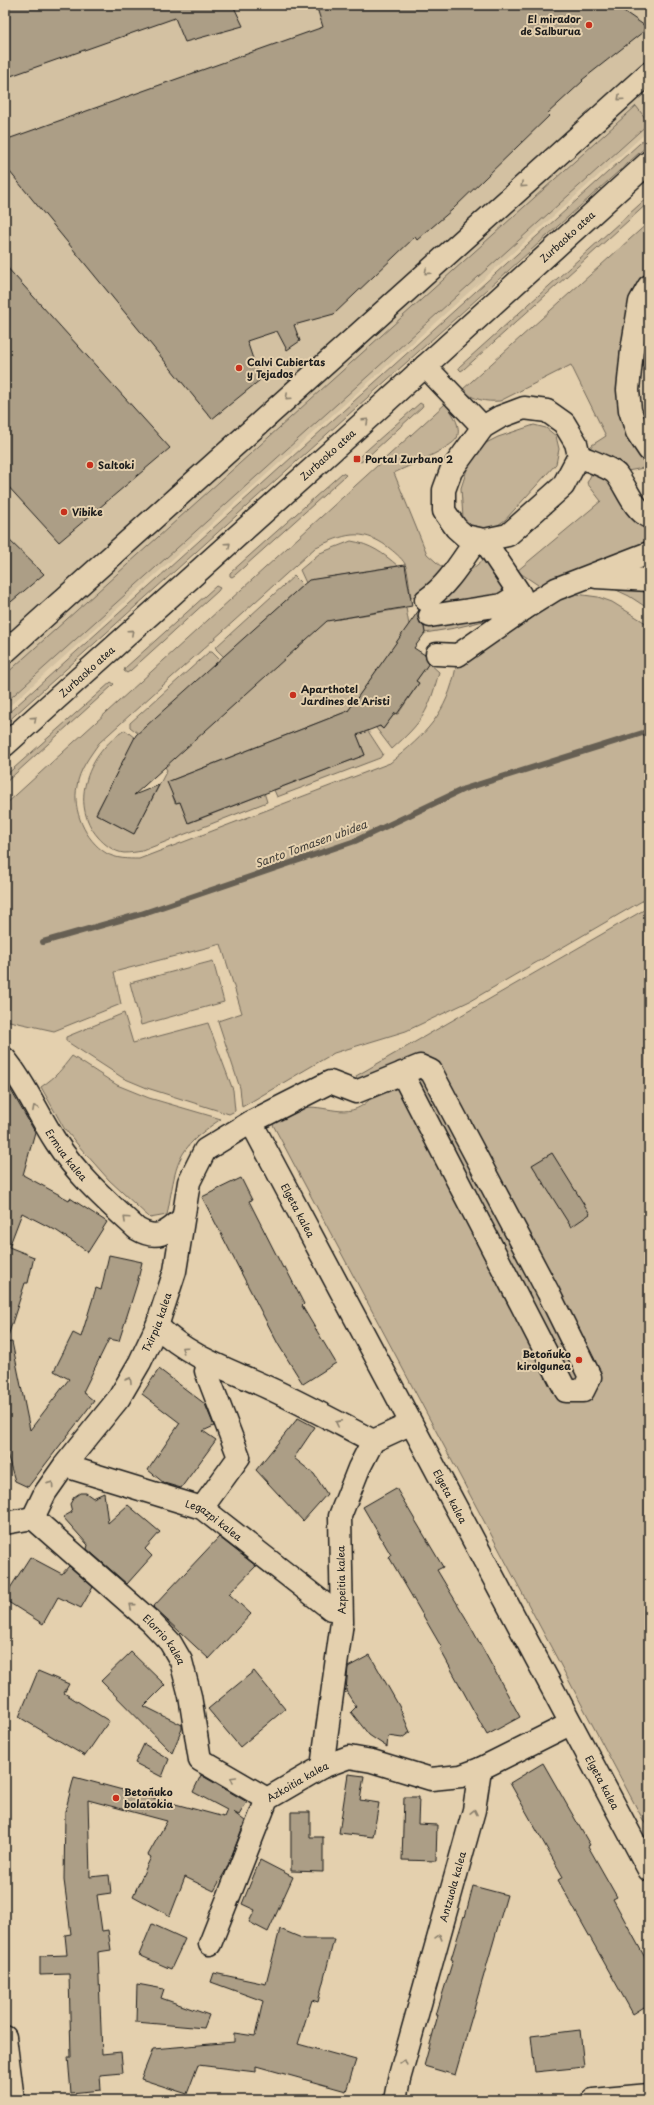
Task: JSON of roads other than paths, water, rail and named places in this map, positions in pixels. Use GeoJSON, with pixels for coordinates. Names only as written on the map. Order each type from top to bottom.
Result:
{"type":"FeatureCollection","features":[{"type":"Feature","properties":{"kind":"street"},"geometry":{"type":"LineString","coordinates":[[5,652],[649,73]]}},
{"type":"Feature","properties":{"kind":"street","name":"Zurbaoko atea"},"geometry":{"type":"LineString","coordinates":[[5,745],[649,162]]}},
{"type":"Feature","properties":{"kind":"street"},"geometry":{"type":"LineString","coordinates":[[649,286],[640,302],[632,350],[628,390],[630,410],[637,432],[649,450]]}},
{"type":"Feature","properties":{"kind":"street"},"geometry":{"type":"LineString","coordinates":[[425,366],[483,427]]}},
{"type":"Feature","properties":{"kind":"street"},"geometry":{"type":"LineString","coordinates":[[524,408],[547,411],[564,423],[576,443],[579,456],[563,486],[508,535],[481,539],[465,536],[456,528],[444,511],[444,490],[451,471],[483,427],[500,417],[524,408]]}},
{"type":"Feature","properties":{"kind":"street"},"geometry":{"type":"LineString","coordinates":[[579,456],[616,474],[630,496],[645,515],[649,516]]}},
{"type":"Feature","properties":{"kind":"street"},"geometry":{"type":"LineString","coordinates":[[481,539],[522,602]]}},
{"type":"Feature","properties":{"kind":"street"},"geometry":{"type":"LineString","coordinates":[[481,539],[436,593],[428,608],[502,605],[522,602],[649,553]]}},
{"type":"Feature","properties":{"kind":"street"},"geometry":{"type":"LineString","coordinates":[[589,577],[649,580]]}},
{"type":"Feature","properties":{"kind":"street"},"geometry":{"type":"LineString","coordinates":[[437,654],[458,655],[522,602]]}},
{"type":"Feature","properties":{"kind":"street","name":"Ermua kalea"},"geometry":{"type":"LineString","coordinates":[[5,1059],[18,1076],[40,1118],[68,1159],[124,1217],[147,1235],[165,1253],[175,1271]]}},
{"type":"Feature","properties":{"kind":"street","name":"Txirpia kalea"},"geometry":{"type":"LineString","coordinates":[[33,1518],[46,1493],[64,1466],[119,1398],[140,1362],[157,1326],[175,1271],[189,1182],[205,1150],[251,1122],[330,1082],[356,1092],[402,1073],[420,1066],[431,1071],[548,1292],[590,1377],[583,1391],[566,1391],[402,1073]]}},
{"type":"Feature","properties":{"kind":"street","name":"Elgeta kalea"},"geometry":{"type":"LineString","coordinates":[[251,1122],[410,1424],[649,1870]]}},
{"type":"Feature","properties":{"kind":"street"},"geometry":{"type":"LineString","coordinates":[[147,1235],[162,1235],[182,1219]]}},
{"type":"Feature","properties":{"kind":"street"},"geometry":{"type":"LineString","coordinates":[[157,1326],[173,1341],[192,1354],[274,1390],[373,1440],[410,1424]]}},
{"type":"Feature","properties":{"kind":"street"},"geometry":{"type":"LineString","coordinates":[[202,1508],[240,1457],[206,1371]]}},
{"type":"Feature","properties":{"kind":"street","name":"Azpeitia kalea"},"geometry":{"type":"LineString","coordinates":[[322,1767],[342,1622],[340,1516],[359,1468],[373,1440]]}},
{"type":"Feature","properties":{"kind":"street","name":"Legazpi kalea"},"geometry":{"type":"LineString","coordinates":[[75,1469],[202,1508],[331,1610]]}},
{"type":"Feature","properties":{"kind":"street"},"geometry":{"type":"LineString","coordinates":[[6,1522],[33,1518]]}},
{"type":"Feature","properties":{"kind":"street","name":"Elorrio kalea"},"geometry":{"type":"LineString","coordinates":[[33,1518],[150,1621],[170,1642],[181,1661],[190,1696],[200,1760],[267,1799]]}},
{"type":"Feature","properties":{"kind":"street"},"geometry":{"type":"LineString","coordinates":[[480,1769],[570,1724]]}},
{"type":"Feature","properties":{"kind":"street","name":"Azkoitia kalea"},"geometry":{"type":"LineString","coordinates":[[210,1944],[267,1799],[322,1767],[349,1757],[372,1761],[431,1779],[461,1776],[480,1769]]}},
{"type":"Feature","properties":{"kind":"street","name":"Antzuola kalea"},"geometry":{"type":"LineString","coordinates":[[395,2100],[399,2079],[474,1810],[480,1769]]}},
{"type":"Feature","properties":{"kind":"street"},"geometry":{"type":"LineString","coordinates":[[5,2037],[13,2100]]}},
{"type":"Feature","properties":{"kind":"street"},"geometry":{"type":"LineString","coordinates":[[593,2100],[649,2096]]}},
{"type":"Feature","properties":{"kind":"waterway","name":"Santo Tomasen ubidea"},"geometry":{"type":"LineString","coordinates":[[43,942],[141,914],[355,841],[464,789],[649,731]]}},
{"type":"Feature","properties":{"kind":"place","name":"El mirador de Salburua"},"geometry":{"type":"Point","coordinates":[589,25]}},
{"type":"Feature","properties":{"kind":"place","name":"Calvi Cubiertas y Tejados"},"geometry":{"type":"Point","coordinates":[239,368]}},
{"type":"Feature","properties":{"kind":"place","name":"Portal Zurbano 2"},"geometry":{"type":"Point","coordinates":[357,459]}},
{"type":"Feature","properties":{"kind":"place","name":"Saltoki"},"geometry":{"type":"Point","coordinates":[90,465]}},
{"type":"Feature","properties":{"kind":"place","name":"Vibike"},"geometry":{"type":"Point","coordinates":[64,512]}},
{"type":"Feature","properties":{"kind":"place","name":"Aparthotel Jardines de Aristi"},"geometry":{"type":"Point","coordinates":[293,695]}},
{"type":"Feature","properties":{"kind":"place","name":"Betoñuko kirolgunea"},"geometry":{"type":"Point","coordinates":[579,1360]}},
{"type":"Feature","properties":{"kind":"place","name":"Betoñuko bolatokia"},"geometry":{"type":"Point","coordinates":[116,1798]}}]}
